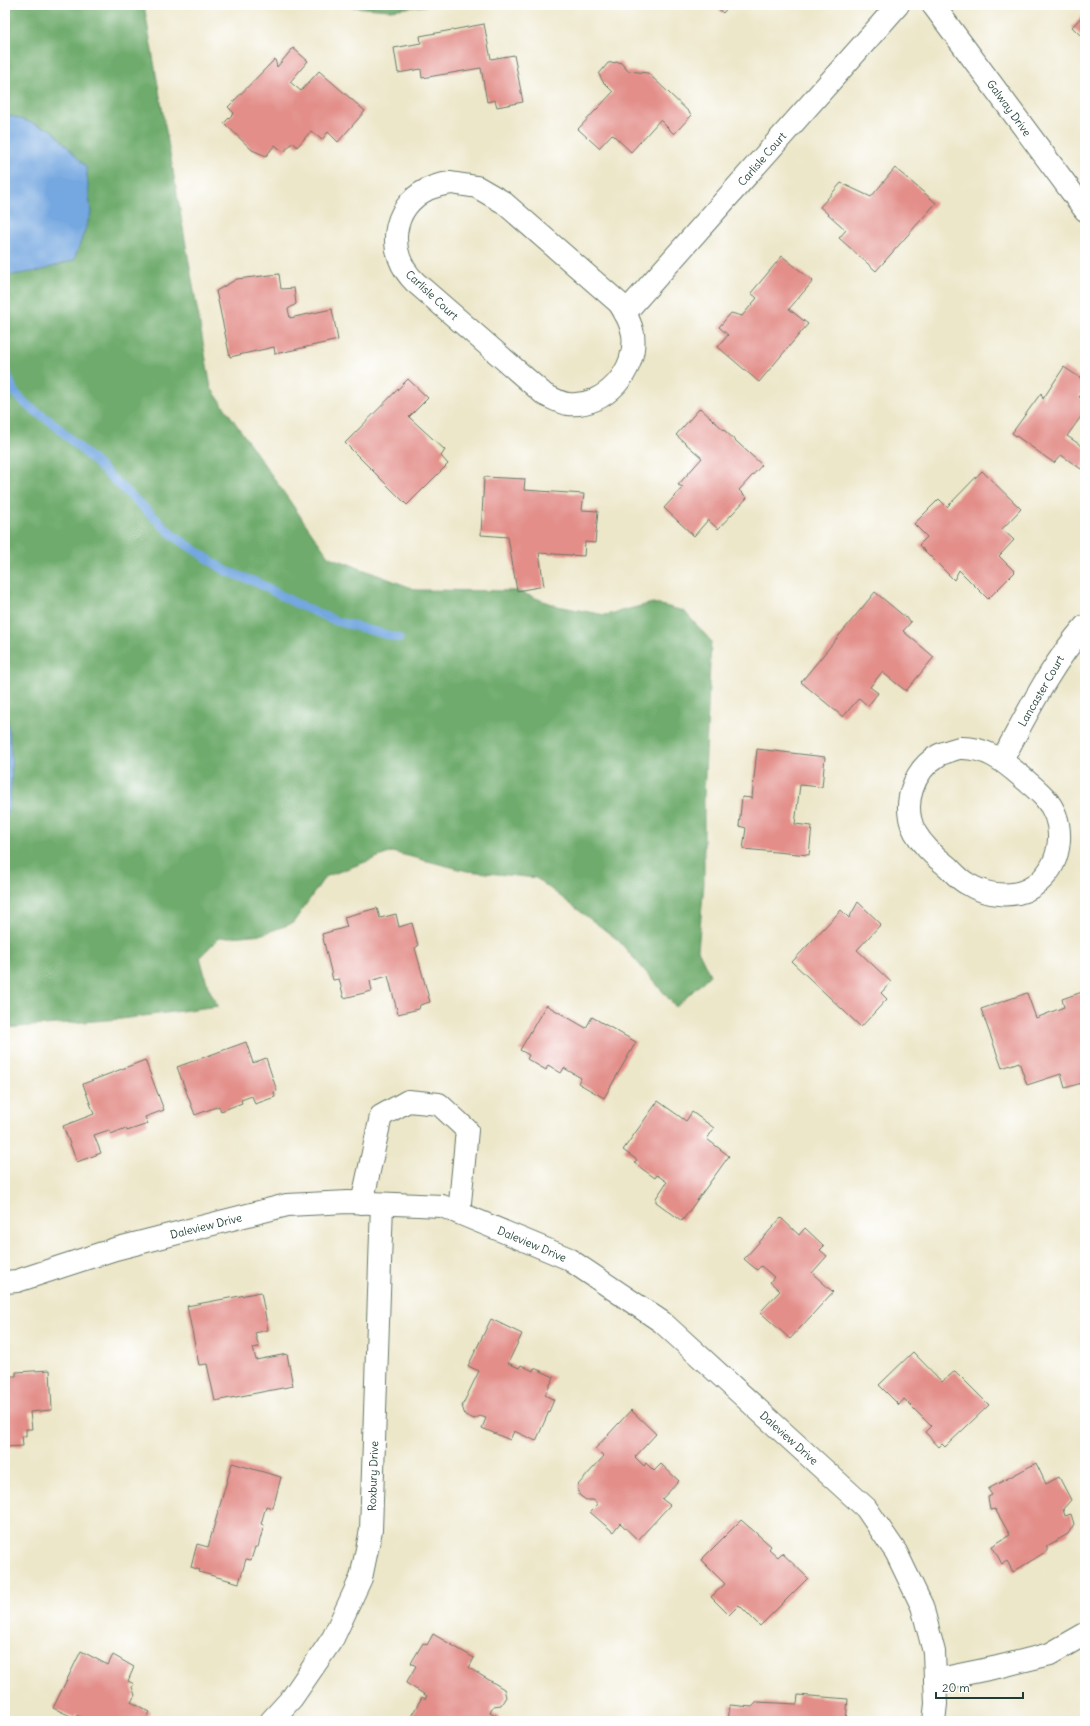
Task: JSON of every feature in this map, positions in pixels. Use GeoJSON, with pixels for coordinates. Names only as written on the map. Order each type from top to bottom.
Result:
{"type":"FeatureCollection","features":[{"type":"Feature","properties":{"kind":"street","name":"Carlisle Court"},"geometry":{"type":"LineString","coordinates":[[625,313],[898,5]]}},
{"type":"Feature","properties":{"kind":"street","name":"Galway Drive"},"geometry":{"type":"LineString","coordinates":[[933,5],[1085,210]]}},
{"type":"Feature","properties":{"kind":"street","name":"Carlisle Court"},"geometry":{"type":"LineString","coordinates":[[451,183],[477,187],[503,202],[530,224],[611,296],[625,313],[633,334],[631,353],[626,371],[619,382],[608,393],[582,403],[568,404],[545,395],[406,272],[399,256],[396,241],[402,213],[418,195],[428,189],[451,183]]}},
{"type":"Feature","properties":{"kind":"street","name":"Lancaster Court"},"geometry":{"type":"LineString","coordinates":[[1002,760],[1065,649],[1085,626]]}},
{"type":"Feature","properties":{"kind":"street"},"geometry":{"type":"LineString","coordinates":[[959,748],[970,748],[990,753],[1002,760],[1045,798],[1051,807],[1060,835],[1058,855],[1043,879],[1030,889],[1010,895],[997,895],[973,888],[933,855],[921,842],[915,831],[912,824],[909,805],[917,778],[924,768],[940,755],[959,748]]}},
{"type":"Feature","properties":{"kind":"street","name":"Roxbury Drive"},"geometry":{"type":"LineString","coordinates":[[271,1721],[292,1698],[333,1638],[361,1578],[371,1530],[372,1203],[381,1116],[408,1101],[440,1104],[466,1130],[459,1213]]}},
{"type":"Feature","properties":{"kind":"street","name":"Daleview Drive"},"geometry":{"type":"LineString","coordinates":[[5,1282],[17,1281],[115,1249],[287,1205],[372,1203],[442,1206],[567,1258],[662,1322],[866,1508],[896,1552],[922,1606],[934,1652],[936,1704],[934,1721]]}},
{"type":"Feature","properties":{"kind":"street"},"geometry":{"type":"LineString","coordinates":[[935,1680],[998,1667],[1050,1654],[1085,1634]]}},
{"type":"Feature","properties":{"kind":"green space"},"geometry":{"type":"Polygon","coordinates":[[[5,5],[144,5],[211,388],[328,556],[417,590],[517,591],[557,606],[605,615],[653,603],[684,611],[711,641],[704,797],[704,883],[698,950],[710,975],[676,1007],[618,940],[536,878],[467,871],[392,852],[325,877],[293,923],[263,934],[219,938],[200,957],[208,987],[218,1006],[121,1019],[5,1028],[5,5]]]}},
{"type":"Feature","properties":{"kind":"green space"},"geometry":{"type":"Polygon","coordinates":[[[328,5],[431,5],[390,10],[328,5]]]}},
{"type":"Feature","properties":{"kind":"water"},"geometry":{"type":"Polygon","coordinates":[[[5,114],[52,130],[86,167],[91,213],[74,260],[39,271],[5,276],[5,114]]]}},
{"type":"Feature","properties":{"kind":"water"},"geometry":{"type":"Polygon","coordinates":[[[5,700],[11,747],[11,779],[5,825],[5,700]]]}},
{"type":"Feature","properties":{"kind":"building"},"geometry":{"type":"Polygon","coordinates":[[[713,5],[730,5],[723,13],[713,5]]]}},
{"type":"Feature","properties":{"kind":"building"},"geometry":{"type":"Polygon","coordinates":[[[1085,13],[1085,40],[1072,27],[1085,13]]]}},
{"type":"Feature","properties":{"kind":"building"},"geometry":{"type":"Polygon","coordinates":[[[484,24],[491,59],[514,55],[523,102],[497,107],[495,100],[487,102],[481,68],[422,78],[421,69],[398,73],[394,48],[421,43],[420,36],[484,24]]]}},
{"type":"Feature","properties":{"kind":"building"},"geometry":{"type":"Polygon","coordinates":[[[293,48],[308,61],[290,82],[301,91],[319,71],[365,111],[338,142],[328,132],[322,140],[311,131],[297,147],[293,142],[284,152],[275,145],[266,156],[252,150],[224,123],[234,113],[228,107],[275,59],[277,67],[293,48]]]}},
{"type":"Feature","properties":{"kind":"building"},"geometry":{"type":"Polygon","coordinates":[[[620,62],[628,71],[648,73],[692,115],[674,134],[660,120],[631,152],[612,134],[599,148],[578,129],[613,92],[603,82],[599,74],[608,63],[620,62]]]}},
{"type":"Feature","properties":{"kind":"building"},"geometry":{"type":"Polygon","coordinates":[[[895,168],[936,203],[876,271],[839,238],[846,230],[820,207],[841,183],[871,197],[895,168]]]}},
{"type":"Feature","properties":{"kind":"building"},"geometry":{"type":"Polygon","coordinates":[[[782,256],[813,281],[789,309],[808,324],[759,382],[718,347],[728,335],[719,327],[731,313],[742,316],[757,298],[751,293],[782,256]]]}},
{"type":"Feature","properties":{"kind":"building"},"geometry":{"type":"Polygon","coordinates":[[[279,274],[281,289],[294,288],[296,304],[288,309],[290,318],[332,309],[338,340],[275,354],[274,347],[230,357],[216,291],[237,279],[279,274]]]}},
{"type":"Feature","properties":{"kind":"building"},"geometry":{"type":"Polygon","coordinates":[[[1064,367],[1085,381],[1085,388],[1079,397],[1085,401],[1085,411],[1067,436],[1085,448],[1085,462],[1081,469],[1061,455],[1054,463],[1012,433],[1041,393],[1043,399],[1064,367]]]}},
{"type":"Feature","properties":{"kind":"building"},"geometry":{"type":"Polygon","coordinates":[[[408,379],[428,398],[409,417],[445,450],[441,456],[448,464],[407,505],[345,443],[408,379]]]}},
{"type":"Feature","properties":{"kind":"building"},"geometry":{"type":"Polygon","coordinates":[[[700,408],[762,465],[739,490],[747,498],[718,529],[708,520],[694,536],[664,508],[683,487],[678,485],[702,458],[676,435],[700,408]]]}},
{"type":"Feature","properties":{"kind":"building"},"geometry":{"type":"Polygon","coordinates":[[[982,471],[1021,509],[1002,529],[1014,540],[999,556],[1015,572],[988,599],[959,570],[954,580],[919,545],[927,537],[914,524],[939,499],[947,507],[982,471]]]}},
{"type":"Feature","properties":{"kind":"building"},"geometry":{"type":"Polygon","coordinates":[[[484,477],[525,479],[524,490],[584,494],[582,510],[598,511],[595,543],[585,542],[584,556],[539,553],[544,586],[517,591],[508,537],[481,535],[484,477]]]}},
{"type":"Feature","properties":{"kind":"building"},"geometry":{"type":"Polygon","coordinates":[[[875,592],[911,622],[903,631],[934,657],[906,691],[882,672],[870,687],[878,693],[868,706],[859,698],[843,717],[801,682],[875,592]]]}},
{"type":"Feature","properties":{"kind":"building"},"geometry":{"type":"Polygon","coordinates":[[[757,749],[825,757],[822,787],[800,785],[795,824],[812,826],[809,855],[743,849],[746,828],[739,826],[742,797],[752,798],[757,749]]]}},
{"type":"Feature","properties":{"kind":"building"},"geometry":{"type":"Polygon","coordinates":[[[858,902],[881,924],[857,950],[891,982],[881,993],[887,999],[861,1027],[792,962],[841,910],[849,918],[858,902]]]}},
{"type":"Feature","properties":{"kind":"building"},"geometry":{"type":"Polygon","coordinates":[[[377,908],[380,918],[396,914],[399,927],[412,923],[418,946],[415,948],[430,1002],[420,1005],[419,1009],[398,1014],[388,976],[370,981],[372,991],[344,998],[339,979],[333,980],[322,934],[347,927],[344,917],[377,908]]]}},
{"type":"Feature","properties":{"kind":"building"},"geometry":{"type":"Polygon","coordinates":[[[1085,991],[1085,1082],[1065,1088],[1061,1074],[1027,1085],[1019,1062],[1002,1068],[981,1009],[1027,993],[1036,1018],[1064,1007],[1062,999],[1085,991]]]}},
{"type":"Feature","properties":{"kind":"building"},"geometry":{"type":"Polygon","coordinates":[[[546,1005],[586,1028],[592,1017],[636,1042],[604,1098],[578,1083],[581,1078],[564,1068],[561,1073],[548,1065],[546,1070],[527,1059],[529,1055],[520,1050],[546,1005]]]}},
{"type":"Feature","properties":{"kind":"building"},"geometry":{"type":"Polygon","coordinates":[[[246,1042],[253,1063],[266,1058],[277,1091],[274,1092],[275,1097],[255,1104],[252,1096],[241,1100],[242,1103],[221,1111],[219,1106],[195,1115],[177,1067],[246,1042]]]}},
{"type":"Feature","properties":{"kind":"building"},"geometry":{"type":"Polygon","coordinates":[[[145,1060],[164,1110],[145,1117],[148,1124],[127,1131],[126,1128],[111,1134],[109,1130],[94,1135],[101,1153],[77,1162],[63,1126],[94,1114],[83,1084],[145,1060]]]}},
{"type":"Feature","properties":{"kind":"building"},"geometry":{"type":"Polygon","coordinates":[[[658,1101],[686,1121],[692,1112],[714,1128],[707,1139],[729,1156],[682,1221],[656,1202],[656,1198],[667,1182],[657,1175],[655,1178],[634,1163],[637,1160],[623,1150],[658,1101]]]}},
{"type":"Feature","properties":{"kind":"building"},"geometry":{"type":"Polygon","coordinates":[[[781,1218],[799,1235],[805,1228],[824,1246],[820,1250],[827,1256],[812,1273],[833,1292],[790,1339],[760,1312],[780,1291],[770,1282],[774,1277],[761,1266],[757,1270],[744,1259],[781,1218]]]}},
{"type":"Feature","properties":{"kind":"building"},"geometry":{"type":"Polygon","coordinates":[[[261,1292],[268,1330],[255,1333],[259,1347],[253,1348],[256,1360],[287,1354],[293,1386],[215,1401],[207,1364],[199,1365],[187,1306],[261,1292]]]}},
{"type":"Feature","properties":{"kind":"building"},"geometry":{"type":"Polygon","coordinates":[[[491,1319],[522,1334],[508,1363],[519,1368],[521,1365],[533,1371],[534,1368],[554,1377],[545,1395],[554,1400],[536,1441],[514,1431],[510,1440],[482,1428],[486,1418],[480,1416],[474,1419],[465,1415],[462,1406],[479,1371],[468,1366],[491,1319]]]}},
{"type":"Feature","properties":{"kind":"building"},"geometry":{"type":"Polygon","coordinates":[[[913,1352],[942,1382],[955,1371],[989,1405],[945,1447],[942,1444],[939,1447],[925,1432],[931,1426],[904,1399],[899,1405],[879,1385],[913,1352]]]}},
{"type":"Feature","properties":{"kind":"building"},"geometry":{"type":"Polygon","coordinates":[[[50,1370],[52,1410],[30,1412],[32,1429],[26,1429],[26,1436],[22,1436],[23,1446],[5,1447],[5,1376],[16,1376],[16,1372],[50,1370]]]}},
{"type":"Feature","properties":{"kind":"building"},"geometry":{"type":"Polygon","coordinates":[[[631,1410],[656,1434],[635,1457],[644,1466],[646,1463],[654,1471],[661,1464],[679,1481],[662,1499],[670,1505],[638,1540],[620,1523],[613,1532],[590,1512],[598,1504],[593,1500],[586,1500],[579,1495],[578,1485],[604,1456],[595,1449],[631,1410]]]}},
{"type":"Feature","properties":{"kind":"building"},"geometry":{"type":"Polygon","coordinates":[[[232,1463],[281,1477],[273,1508],[266,1506],[261,1524],[264,1525],[258,1547],[255,1547],[251,1560],[246,1559],[239,1583],[199,1572],[200,1570],[191,1567],[197,1544],[208,1547],[232,1463]]]}},
{"type":"Feature","properties":{"kind":"building"},"geometry":{"type":"Polygon","coordinates":[[[1036,1463],[1046,1484],[1059,1477],[1071,1500],[1063,1509],[1065,1516],[1071,1514],[1074,1524],[1068,1534],[1047,1546],[1047,1551],[1013,1572],[1007,1561],[1002,1564],[992,1546],[1010,1535],[995,1509],[990,1510],[988,1497],[992,1495],[988,1489],[1036,1463]]]}},
{"type":"Feature","properties":{"kind":"building"},"geometry":{"type":"Polygon","coordinates":[[[741,1520],[771,1546],[769,1549],[778,1557],[782,1553],[808,1578],[760,1626],[739,1605],[729,1615],[711,1597],[725,1584],[701,1560],[741,1520]]]}},
{"type":"Feature","properties":{"kind":"building"},"geometry":{"type":"Polygon","coordinates":[[[433,1634],[474,1658],[469,1668],[504,1689],[506,1697],[501,1705],[493,1706],[490,1712],[499,1717],[497,1721],[415,1721],[410,1718],[422,1697],[425,1699],[427,1696],[406,1683],[416,1666],[411,1663],[423,1643],[427,1645],[433,1634]]]}},
{"type":"Feature","properties":{"kind":"building"},"geometry":{"type":"Polygon","coordinates":[[[81,1651],[108,1665],[113,1655],[134,1667],[128,1681],[134,1684],[132,1687],[135,1695],[131,1702],[150,1712],[145,1721],[87,1721],[88,1720],[76,1715],[75,1718],[53,1708],[81,1651]]]}},
{"type":"Feature","properties":{"kind":"building"},"geometry":{"type":"Polygon","coordinates":[[[798,1695],[848,1699],[846,1721],[728,1721],[730,1705],[752,1707],[757,1702],[797,1704],[798,1695]]]}},
{"type":"Feature","properties":{"kind":"waterway"},"geometry":{"type":"LineString","coordinates":[[5,369],[14,392],[28,406],[53,423],[174,536],[226,571],[258,583],[295,603],[336,621],[399,638]]}}]}
